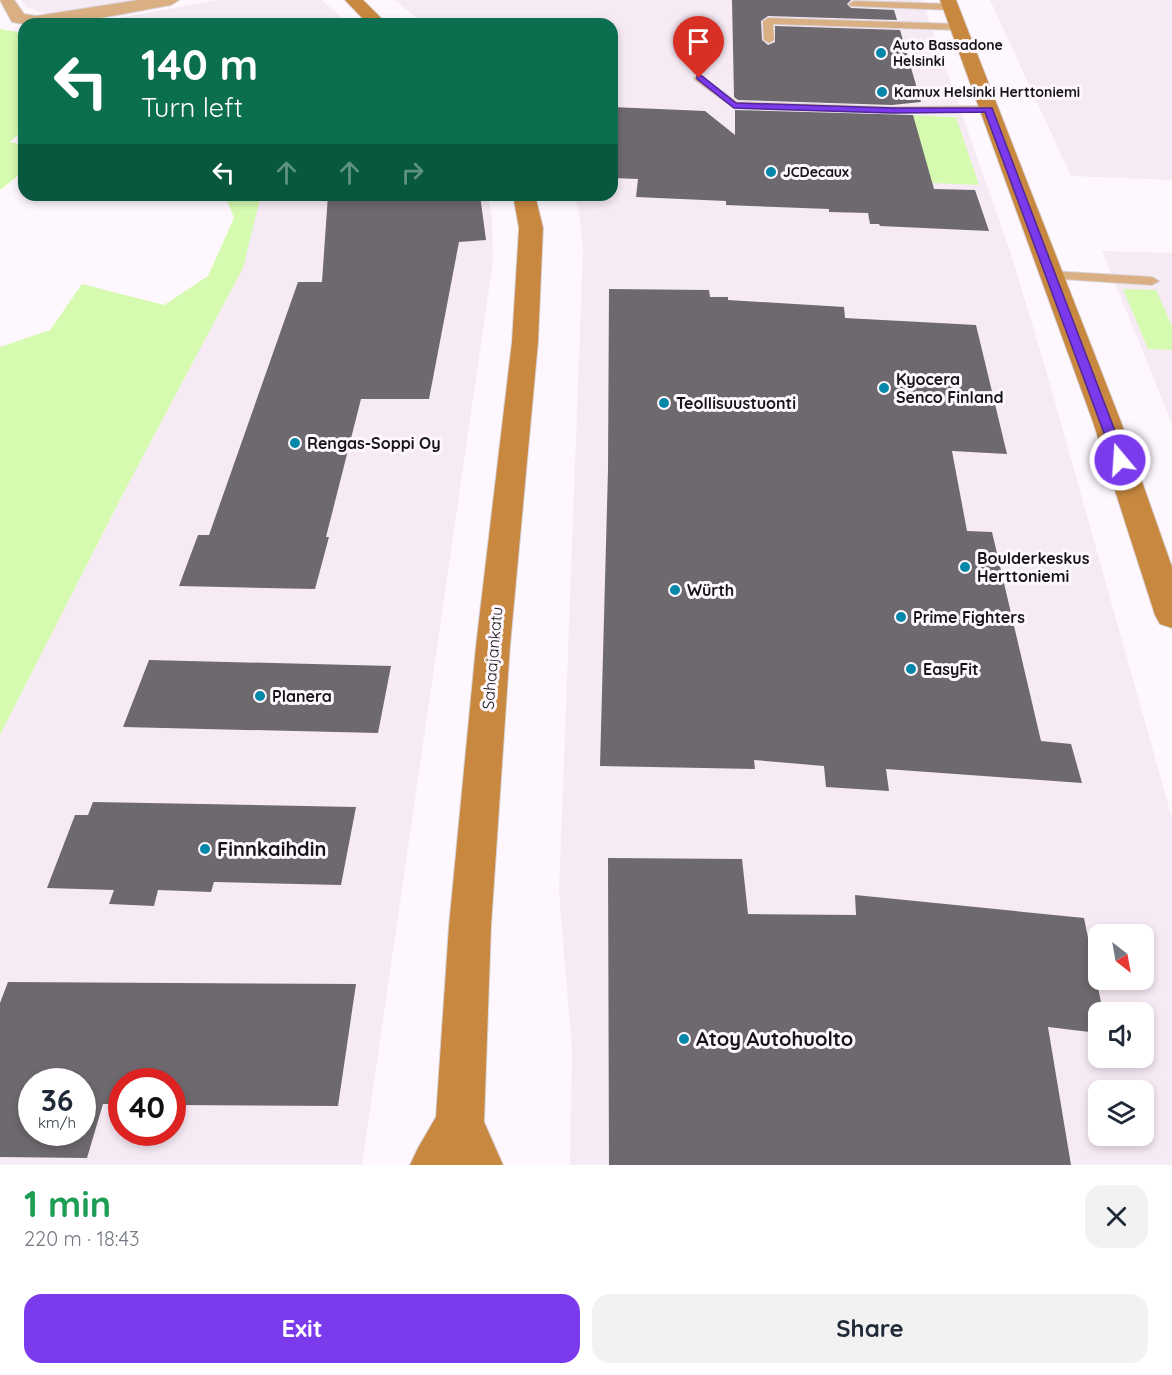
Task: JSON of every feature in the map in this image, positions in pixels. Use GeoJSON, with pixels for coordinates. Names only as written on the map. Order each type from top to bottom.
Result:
{"type":"FeatureCollection","features":[{"type":"Feature","properties":{"kind":"street"},"geometry":{"type":"LineString","coordinates":[[6,0],[18,18]]}},
{"type":"Feature","properties":{"kind":"street"},"geometry":{"type":"LineString","coordinates":[[55,18],[171,0]]}},
{"type":"Feature","properties":{"kind":"street"},"geometry":{"type":"LineString","coordinates":[[353,0],[372,18]]}},
{"type":"Feature","properties":{"kind":"street"},"geometry":{"type":"LineString","coordinates":[[950,3],[1107,422],[1172,615]]}},
{"type":"Feature","properties":{"kind":"street","name":"Sahaajankatu"},"geometry":{"type":"LineString","coordinates":[[435,1165],[469,1144],[470,926],[480,788],[525,342],[531,228],[526,201]]}},
{"type":"Feature","properties":{"kind":"lane"},"geometry":{"type":"LineString","coordinates":[[854,4],[950,3]]}},
{"type":"Feature","properties":{"kind":"lane"},"geometry":{"type":"LineString","coordinates":[[769,40],[768,21],[958,27]]}},
{"type":"Feature","properties":{"kind":"lane"},"geometry":{"type":"LineString","coordinates":[[699,78],[734,105],[892,110],[989,109]]}},
{"type":"Feature","properties":{"kind":"lane"},"geometry":{"type":"LineString","coordinates":[[1051,275],[1152,281]]}},
{"type":"Feature","properties":{"kind":"shaded area"},"geometry":{"type":"Polygon","coordinates":[[[21,0],[140,0],[51,16],[27,7],[21,0]]]}},
{"type":"Feature","properties":{"kind":"shaded area"},"geometry":{"type":"Polygon","coordinates":[[[217,0],[322,0],[342,18],[119,18],[217,0]]]}},
{"type":"Feature","properties":{"kind":"shaded area"},"geometry":{"type":"Polygon","coordinates":[[[395,0],[922,0],[1012,257],[1172,818],[1172,1165],[570,1165],[572,1049],[559,892],[583,251],[580,216],[576,201],[618,201],[618,18],[417,18],[395,0]]]}},
{"type":"Feature","properties":{"kind":"shaded area"},"geometry":{"type":"Polygon","coordinates":[[[990,0],[1172,0],[1172,180],[1071,176],[990,0]]]}},
{"type":"Feature","properties":{"kind":"shaded area"},"geometry":{"type":"Polygon","coordinates":[[[260,201],[489,201],[493,261],[362,1165],[0,1165],[0,735],[124,492],[243,268],[260,201]]]}},
{"type":"Feature","properties":{"kind":"shaded area"},"geometry":{"type":"Polygon","coordinates":[[[1102,251],[1172,253],[1172,424],[1102,251]]]}},
{"type":"Feature","properties":{"kind":"green space"},"geometry":{"type":"Polygon","coordinates":[[[0,29],[18,32],[18,135],[10,142],[18,144],[18,176],[0,190],[0,29]]]}},
{"type":"Feature","properties":{"kind":"green space"},"geometry":{"type":"Polygon","coordinates":[[[900,115],[956,117],[979,185],[932,183],[900,115]]]}},
{"type":"Feature","properties":{"kind":"green space"},"geometry":{"type":"Polygon","coordinates":[[[227,201],[260,201],[243,268],[124,492],[0,735],[0,347],[50,330],[82,284],[164,305],[208,276],[234,218],[227,201]]]}},
{"type":"Feature","properties":{"kind":"green space"},"geometry":{"type":"Polygon","coordinates":[[[1123,289],[1156,290],[1172,326],[1172,350],[1148,349],[1123,289]]]}},
{"type":"Feature","properties":{"kind":"building"},"geometry":{"type":"Polygon","coordinates":[[[732,0],[851,0],[847,4],[851,8],[894,10],[897,20],[768,16],[761,21],[762,40],[768,45],[775,42],[775,26],[900,30],[921,102],[892,105],[738,100],[734,97],[732,0]]]}},
{"type":"Feature","properties":{"kind":"building","name":"JCDecaux"},"geometry":{"type":"Polygon","coordinates":[[[618,107],[705,111],[735,135],[735,110],[913,115],[934,189],[975,190],[989,231],[880,226],[870,224],[868,213],[829,212],[829,209],[726,205],[726,201],[636,197],[638,179],[618,178],[618,107]]]}},
{"type":"Feature","properties":{"kind":"building"},"geometry":{"type":"Polygon","coordinates":[[[328,201],[481,201],[486,240],[459,242],[429,399],[361,399],[315,589],[179,586],[198,535],[209,535],[298,282],[322,282],[328,201]]]}},
{"type":"Feature","properties":{"kind":"building"},"geometry":{"type":"Polygon","coordinates":[[[609,289],[709,290],[710,297],[728,297],[728,300],[844,307],[845,318],[976,325],[1007,454],[952,451],[967,531],[992,532],[1041,741],[1071,744],[1082,783],[886,769],[889,791],[826,787],[824,766],[754,760],[755,769],[600,766],[608,470],[609,289]]]}},
{"type":"Feature","properties":{"kind":"building","name":"Planera"},"geometry":{"type":"Polygon","coordinates":[[[149,660],[391,666],[378,733],[123,727],[149,660]]]}},
{"type":"Feature","properties":{"kind":"building","name":"Finnkaihdin"},"geometry":{"type":"Polygon","coordinates":[[[93,802],[356,807],[341,885],[214,882],[211,892],[158,890],[154,906],[109,904],[114,890],[47,888],[75,815],[88,815],[93,802]]]}},
{"type":"Feature","properties":{"kind":"building"},"geometry":{"type":"Polygon","coordinates":[[[608,858],[742,859],[748,914],[856,915],[855,895],[1084,918],[1088,938],[1088,990],[1099,990],[1101,1002],[1088,1002],[1088,1032],[1048,1027],[1071,1165],[609,1165],[608,858]]]}},
{"type":"Feature","properties":{"kind":"building"},"geometry":{"type":"Polygon","coordinates":[[[8,982],[356,984],[338,1106],[186,1105],[186,1068],[108,1068],[108,1104],[103,1104],[96,1128],[96,1068],[18,1068],[18,1146],[91,1146],[87,1158],[0,1157],[0,1003],[8,982]]]}},
{"type":"Feature","properties":{"kind":"place","name":"Auto Bassadone Helsinki"},"geometry":{"type":"Point","coordinates":[881,53]}},
{"type":"Feature","properties":{"kind":"place","name":"Kamux Helsinki Herttoniemi"},"geometry":{"type":"Point","coordinates":[882,92]}},
{"type":"Feature","properties":{"kind":"place","name":"JCDecaux"},"geometry":{"type":"Point","coordinates":[771,172]}},
{"type":"Feature","properties":{"kind":"place","name":"Kyocera Senco Finland"},"geometry":{"type":"Point","coordinates":[884,388]}},
{"type":"Feature","properties":{"kind":"place","name":"Teollisuustuonti"},"geometry":{"type":"Point","coordinates":[664,403]}},
{"type":"Feature","properties":{"kind":"place","name":"Rengas-Soppi Oy"},"geometry":{"type":"Point","coordinates":[295,443]}},
{"type":"Feature","properties":{"kind":"place","name":"Boulderkeskus Herttoniemi"},"geometry":{"type":"Point","coordinates":[965,567]}},
{"type":"Feature","properties":{"kind":"place","name":"Würth"},"geometry":{"type":"Point","coordinates":[675,590]}},
{"type":"Feature","properties":{"kind":"place","name":"Prime Fighters"},"geometry":{"type":"Point","coordinates":[901,617]}},
{"type":"Feature","properties":{"kind":"place","name":"EasyFit"},"geometry":{"type":"Point","coordinates":[911,669]}},
{"type":"Feature","properties":{"kind":"place","name":"Planera"},"geometry":{"type":"Point","coordinates":[260,696]}},
{"type":"Feature","properties":{"kind":"place","name":"Finnkaihdin"},"geometry":{"type":"Point","coordinates":[205,849]}},
{"type":"Feature","properties":{"kind":"place","name":"Atoy Autohuolto"},"geometry":{"type":"Point","coordinates":[684,1039]}},
{"type":"Feature","properties":{"kind":"route"},"geometry":{"type":"LineString","coordinates":[[699,78],[734,105],[892,110],[989,109],[1120,460]]}}]}
